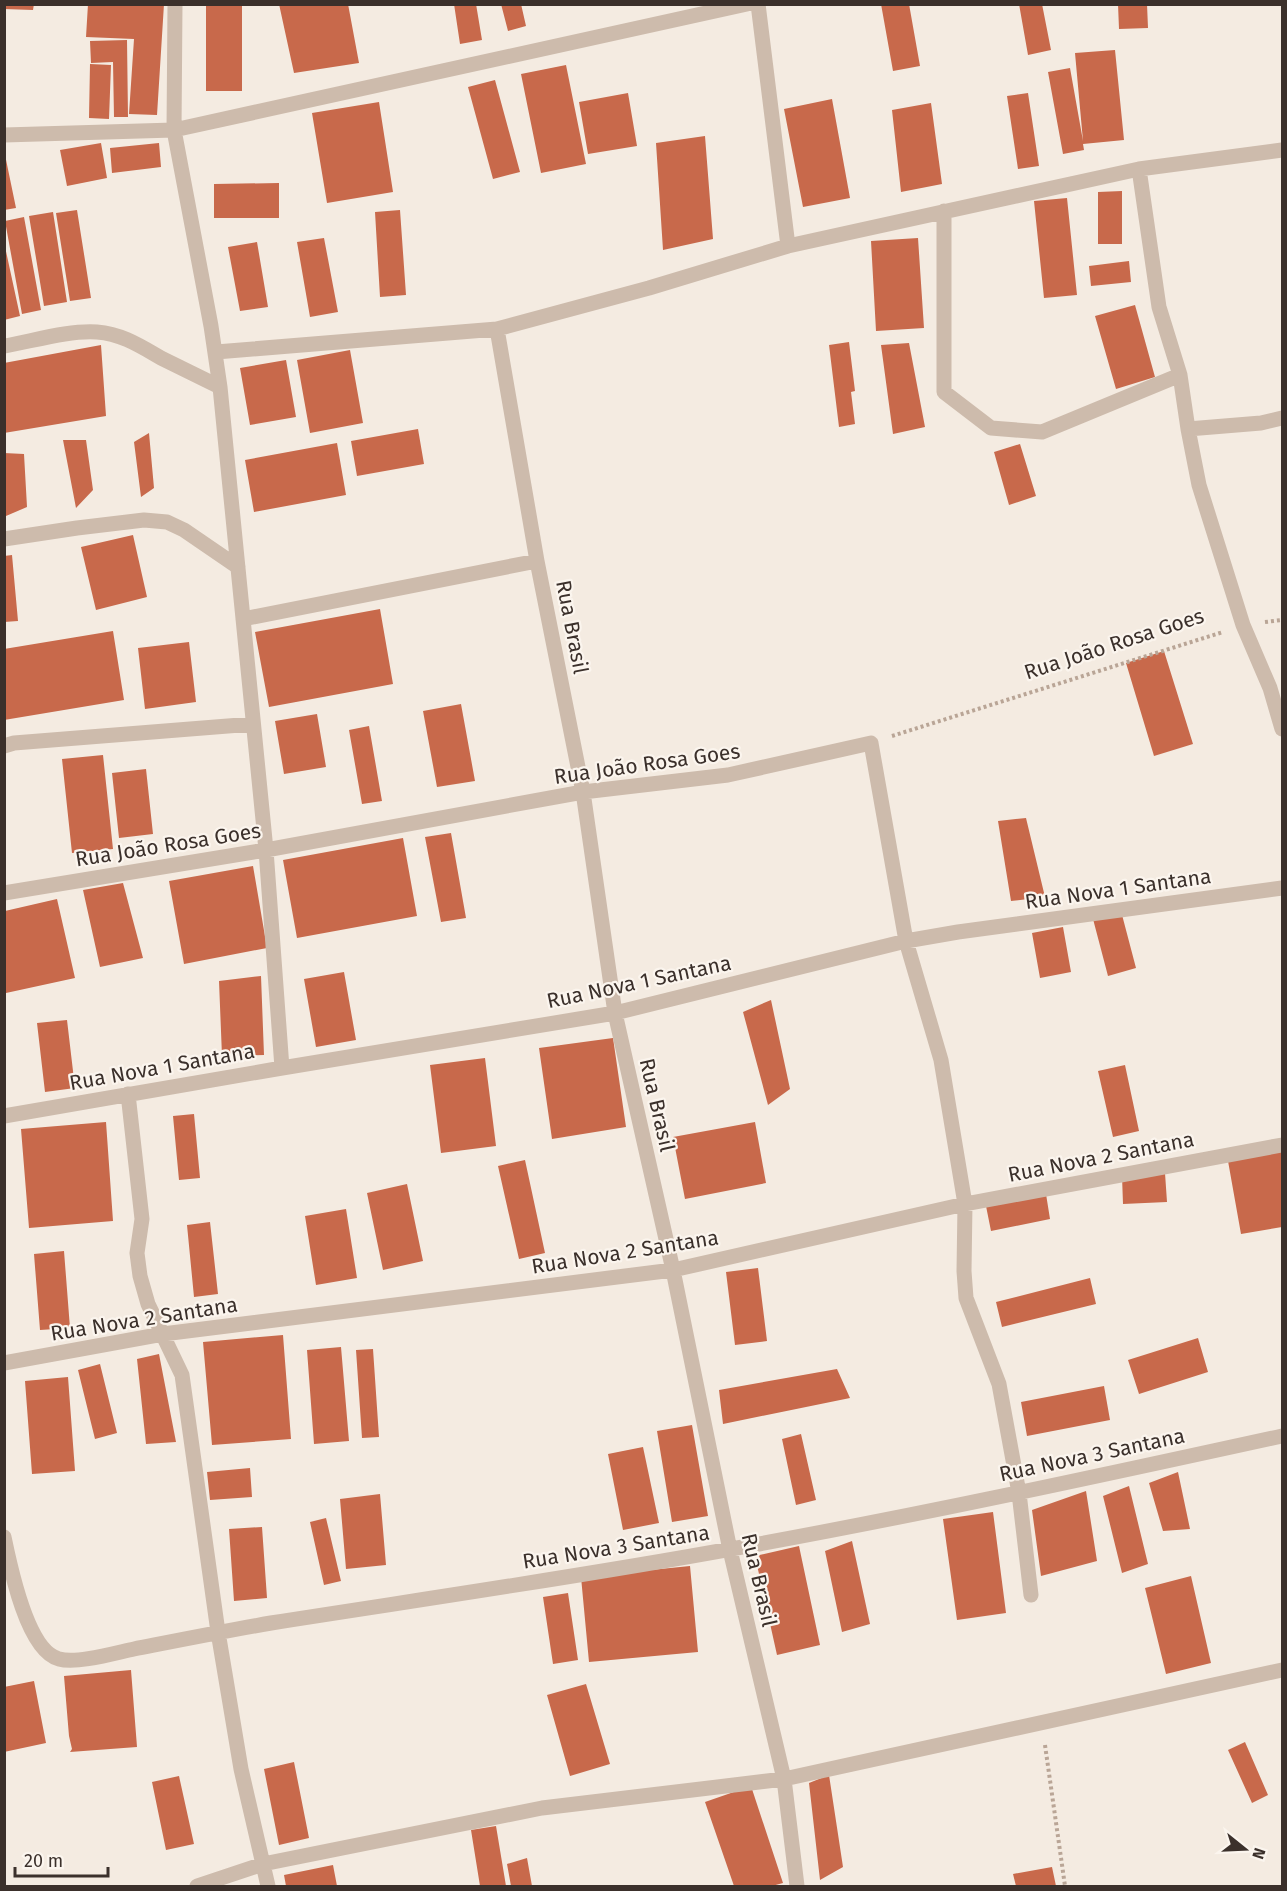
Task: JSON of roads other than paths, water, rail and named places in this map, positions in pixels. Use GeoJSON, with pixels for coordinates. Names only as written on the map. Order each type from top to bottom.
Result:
{"type":"FeatureCollection","features":[{"type":"Feature","properties":{"kind":"street"},"geometry":{"type":"LineString","coordinates":[[175,4],[174,130],[216,352],[266,850],[282,1068]]}},
{"type":"Feature","properties":{"kind":"street"},"geometry":{"type":"LineString","coordinates":[[4,135],[174,130],[747,4]]}},
{"type":"Feature","properties":{"kind":"street"},"geometry":{"type":"LineString","coordinates":[[758,4],[788,246]]}},
{"type":"Feature","properties":{"kind":"street"},"geometry":{"type":"LineString","coordinates":[[216,352],[497,329],[649,288],[788,246],[1139,169],[1282,150]]}},
{"type":"Feature","properties":{"kind":"street"},"geometry":{"type":"LineString","coordinates":[[1139,169],[1159,307],[1180,375],[1199,485],[1243,625],[1270,688],[1282,729]]}},
{"type":"Feature","properties":{"kind":"street"},"geometry":{"type":"LineString","coordinates":[[944,211],[944,392],[990,428],[1042,432],[1180,375]]}},
{"type":"Feature","properties":{"kind":"street","name":"Rua Brasil"},"geometry":{"type":"LineString","coordinates":[[497,329],[537,561],[583,792],[615,1013],[673,1270],[730,1550],[784,1779],[797,1887]]}},
{"type":"Feature","properties":{"kind":"street"},"geometry":{"type":"LineString","coordinates":[[4,346],[95,332],[114,335],[139,344],[220,387]]}},
{"type":"Feature","properties":{"kind":"street"},"geometry":{"type":"LineString","coordinates":[[1188,429],[1261,423],[1282,418]]}},
{"type":"Feature","properties":{"kind":"street"},"geometry":{"type":"LineString","coordinates":[[4,539],[144,520],[167,522],[184,530],[238,567]]}},
{"type":"Feature","properties":{"kind":"street"},"geometry":{"type":"LineString","coordinates":[[243,618],[537,561]]}},
{"type":"Feature","properties":{"kind":"street"},"geometry":{"type":"LineString","coordinates":[[4,746],[25,742],[253,724]]}},
{"type":"Feature","properties":{"kind":"street","name":"Rua João Rosa Goes"},"geometry":{"type":"LineString","coordinates":[[4,893],[266,850],[583,792],[729,775],[872,743],[906,941]]}},
{"type":"Feature","properties":{"kind":"street","name":"Rua Nova 1 Santana"},"geometry":{"type":"LineString","coordinates":[[4,1116],[615,1013],[906,941],[1282,888]]}},
{"type":"Feature","properties":{"kind":"street"},"geometry":{"type":"LineString","coordinates":[[906,941],[941,1060],[965,1204],[966,1298],[999,1384],[1019,1493],[1031,1595]]}},
{"type":"Feature","properties":{"kind":"street"},"geometry":{"type":"LineString","coordinates":[[128,1094],[142,1219],[137,1253],[140,1276],[148,1304],[182,1375],[218,1632],[241,1769],[268,1887]]}},
{"type":"Feature","properties":{"kind":"street","name":"Rua Nova 2 Santana"},"geometry":{"type":"LineString","coordinates":[[4,1363],[163,1334],[673,1270],[965,1204],[1282,1145]]}},
{"type":"Feature","properties":{"kind":"street","name":"Rua Nova 3 Santana"},"geometry":{"type":"LineString","coordinates":[[4,1537],[20,1597],[35,1639],[45,1652],[58,1659],[73,1660],[218,1632],[730,1550],[1019,1493],[1282,1436]]}},
{"type":"Feature","properties":{"kind":"street"},"geometry":{"type":"LineString","coordinates":[[196,1887],[263,1864],[542,1808],[784,1779],[1282,1670]]}}]}
